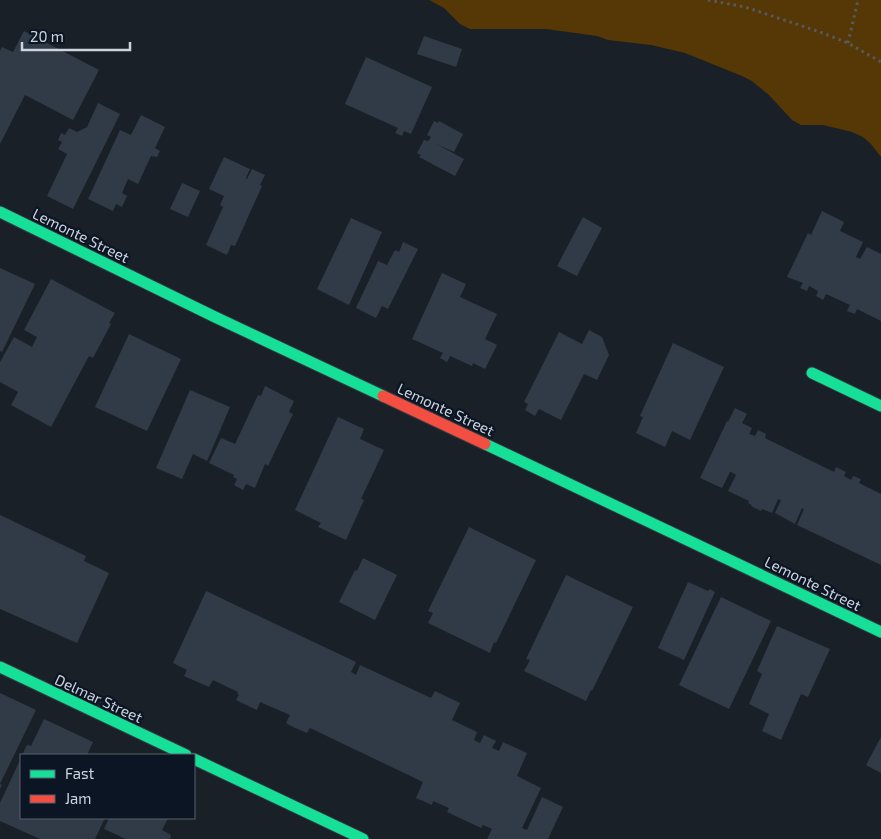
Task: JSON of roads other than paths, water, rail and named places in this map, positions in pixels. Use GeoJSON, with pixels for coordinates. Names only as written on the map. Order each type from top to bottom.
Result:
{"type":"FeatureCollection","features":[{"type":"Feature","properties":{"kind":"street","name":"Lemonte Street"},"geometry":{"type":"LineString","coordinates":[[0,212],[214,317],[656,524],[881,632]]}},
{"type":"Feature","properties":{"kind":"street"},"geometry":{"type":"LineString","coordinates":[[812,374],[881,406]]}},
{"type":"Feature","properties":{"kind":"street","name":"Delmar Street"},"geometry":{"type":"LineString","coordinates":[[0,667],[184,754]]}},
{"type":"Feature","properties":{"kind":"street"},"geometry":{"type":"LineString","coordinates":[[195,759],[363,839]]}}]}
